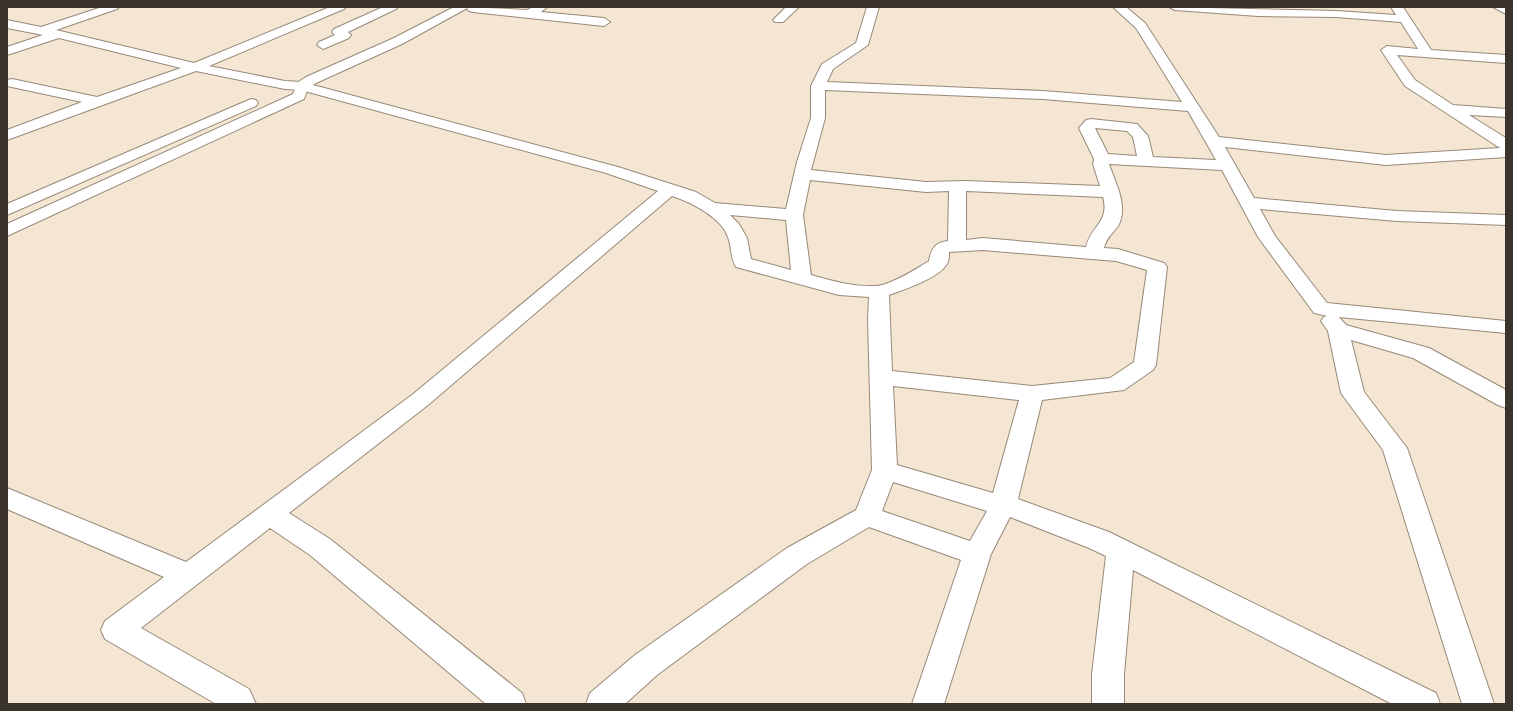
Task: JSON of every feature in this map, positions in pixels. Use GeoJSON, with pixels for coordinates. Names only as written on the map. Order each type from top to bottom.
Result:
{"type":"FeatureCollection","features":[{"type":"Feature","properties":{"kind":"street"},"geometry":{"type":"LineString","coordinates":[[41,31],[113,7]]}},
{"type":"Feature","properties":{"kind":"street"},"geometry":{"type":"LineString","coordinates":[[7,135],[195,67],[340,7]]}},
{"type":"Feature","properties":{"kind":"street"},"geometry":{"type":"LineString","coordinates":[[323,45],[345,35],[338,32],[392,7]]}},
{"type":"Feature","properties":{"kind":"street"},"geometry":{"type":"LineString","coordinates":[[529,14],[541,7]]}},
{"type":"Feature","properties":{"kind":"street"},"geometry":{"type":"LineString","coordinates":[[779,20],[794,7]]}},
{"type":"Feature","properties":{"kind":"street"},"geometry":{"type":"LineString","coordinates":[[802,278],[794,215],[818,118],[818,86],[827,66],[862,45],[873,7]]}},
{"type":"Feature","properties":{"kind":"street"},"geometry":{"type":"LineString","coordinates":[[1119,7],[1141,26],[1214,140],[1267,237],[1321,310],[1338,330],[1353,393],[1395,448],[1478,704]]}},
{"type":"Feature","properties":{"kind":"street"},"geometry":{"type":"LineString","coordinates":[[1175,7],[1223,8],[1258,13],[1332,11],[1405,19]]}},
{"type":"Feature","properties":{"kind":"street"},"geometry":{"type":"LineString","coordinates":[[1397,7],[1427,52]]}},
{"type":"Feature","properties":{"kind":"street"},"geometry":{"type":"LineString","coordinates":[[1499,7],[1506,11]]}},
{"type":"Feature","properties":{"kind":"street"},"geometry":{"type":"LineString","coordinates":[[7,210],[266,97],[318,82],[410,41],[465,8],[604,22]]}},
{"type":"Feature","properties":{"kind":"street"},"geometry":{"type":"LineString","coordinates":[[7,24],[58,34],[195,67],[285,85],[302,86],[525,145],[612,170],[690,196],[710,208],[733,228],[738,238],[740,255],[743,263],[839,289],[879,292],[918,277],[938,263],[940,251],[944,247],[984,244],[1118,255],[1157,267],[1145,365],[1116,385],[1032,394],[881,377]]}},
{"type":"Feature","properties":{"kind":"street"},"geometry":{"type":"LineString","coordinates":[[7,51],[58,34]]}},
{"type":"Feature","properties":{"kind":"street"},"geometry":{"type":"LineString","coordinates":[[1506,59],[1387,50],[1410,83],[1506,145]]}},
{"type":"Feature","properties":{"kind":"street"},"geometry":{"type":"LineString","coordinates":[[9,83],[98,101]]}},
{"type":"Feature","properties":{"kind":"street"},"geometry":{"type":"LineString","coordinates":[[7,231],[299,96],[302,86]]}},
{"type":"Feature","properties":{"kind":"street"},"geometry":{"type":"LineString","coordinates":[[818,86],[1043,95],[1192,107]]}},
{"type":"Feature","properties":{"kind":"street"},"geometry":{"type":"LineString","coordinates":[[1449,109],[1506,113]]}},
{"type":"Feature","properties":{"kind":"street"},"geometry":{"type":"LineString","coordinates":[[1094,253],[1097,240],[1111,222],[1114,204],[1101,164],[1102,159],[1088,128],[1091,123],[1132,127],[1140,136],[1146,161]]}},
{"type":"Feature","properties":{"kind":"street"},"geometry":{"type":"LineString","coordinates":[[1214,140],[1386,160],[1506,152]]}},
{"type":"Feature","properties":{"kind":"street"},"geometry":{"type":"LineString","coordinates":[[1102,159],[1228,165]]}},
{"type":"Feature","properties":{"kind":"street"},"geometry":{"type":"LineString","coordinates":[[803,174],[895,185],[926,187],[958,186],[1110,192]]}},
{"type":"Feature","properties":{"kind":"street"},"geometry":{"type":"LineString","coordinates":[[957,246],[958,186]]}},
{"type":"Feature","properties":{"kind":"street"},"geometry":{"type":"LineString","coordinates":[[240,704],[237,699],[116,630],[420,400],[670,189]]}},
{"type":"Feature","properties":{"kind":"street"},"geometry":{"type":"LineString","coordinates":[[1248,203],[1397,216],[1506,220]]}},
{"type":"Feature","properties":{"kind":"street"},"geometry":{"type":"LineString","coordinates":[[710,208],[794,215]]}},
{"type":"Feature","properties":{"kind":"street"},"geometry":{"type":"LineString","coordinates":[[602,704],[646,665],[797,556],[867,516],[885,470],[879,292]]}},
{"type":"Feature","properties":{"kind":"street"},"geometry":{"type":"LineString","coordinates":[[1321,310],[1506,327]]}},
{"type":"Feature","properties":{"kind":"street"},"geometry":{"type":"LineString","coordinates":[[1338,330],[1421,353],[1506,400]]}},
{"type":"Feature","properties":{"kind":"street"},"geometry":{"type":"LineString","coordinates":[[928,704],[977,554],[1003,505],[1032,394]]}},
{"type":"Feature","properties":{"kind":"street"},"geometry":{"type":"LineString","coordinates":[[885,470],[968,496],[1019,509],[1092,537],[1424,704]]}},
{"type":"Feature","properties":{"kind":"street"},"geometry":{"type":"LineString","coordinates":[[7,498],[188,575]]}},
{"type":"Feature","properties":{"kind":"street"},"geometry":{"type":"LineString","coordinates":[[269,514],[320,547],[510,704]]}},
{"type":"Feature","properties":{"kind":"street"},"geometry":{"type":"LineString","coordinates":[[867,516],[977,554]]}},
{"type":"Feature","properties":{"kind":"street"},"geometry":{"type":"LineString","coordinates":[[1108,704],[1108,674],[1121,551]]}}]}
